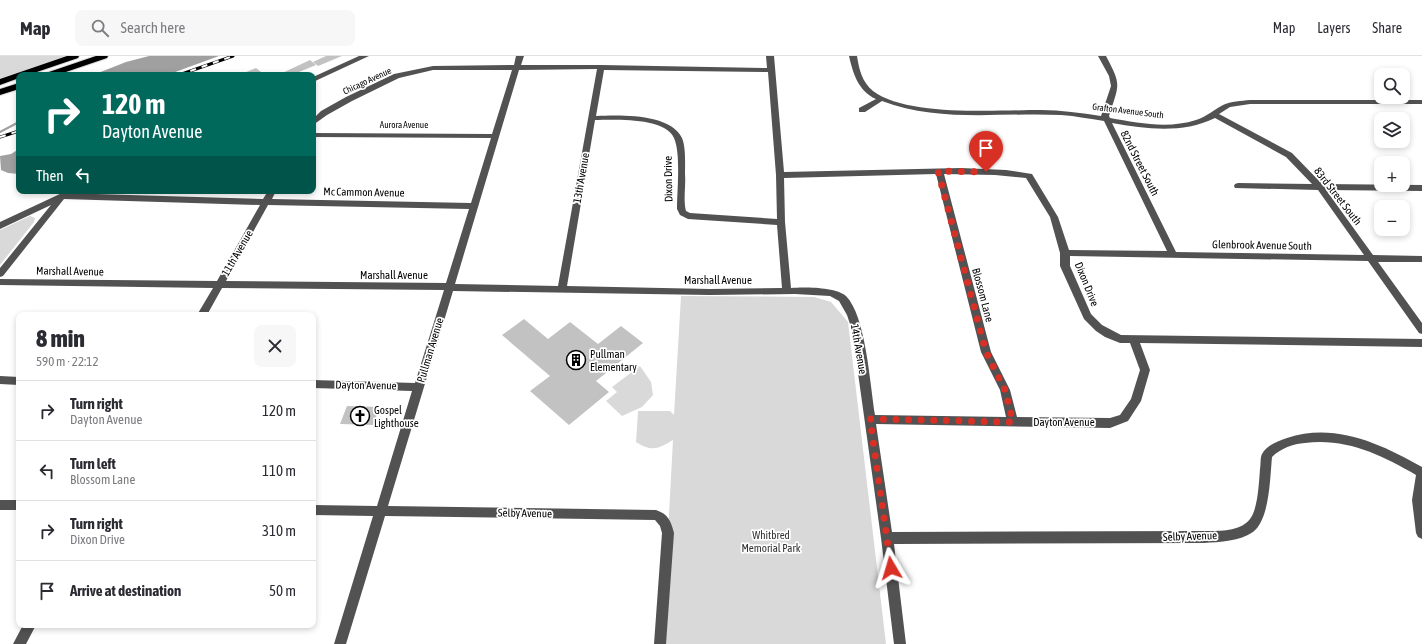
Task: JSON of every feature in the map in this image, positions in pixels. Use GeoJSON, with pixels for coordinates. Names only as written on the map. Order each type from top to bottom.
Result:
{"type":"FeatureCollection","features":[{"type":"Feature","properties":{"kind":"highway"},"geometry":{"type":"LineString","coordinates":[[28,72],[75,56]]}},
{"type":"Feature","properties":{"kind":"highway"},"geometry":{"type":"LineString","coordinates":[[58,72],[104,56]]}},
{"type":"Feature","properties":{"kind":"highway"},"geometry":{"type":"LineString","coordinates":[[0,82],[16,76]]}},
{"type":"Feature","properties":{"kind":"highway"},"geometry":{"type":"LineString","coordinates":[[0,92],[16,87]]}},
{"type":"Feature","properties":{"kind":"street"},"geometry":{"type":"LineString","coordinates":[[316,79],[365,56]]}},
{"type":"Feature","properties":{"kind":"street","name":"Pullman Avenue"},"geometry":{"type":"LineString","coordinates":[[340,644],[495,136],[518,67],[520,56]]}},
{"type":"Feature","properties":{"kind":"street"},"geometry":{"type":"LineString","coordinates":[[770,56],[780,176],[781,222],[787,291]]}},
{"type":"Feature","properties":{"kind":"street","name":"Grafton Avenue South"},"geometry":{"type":"LineString","coordinates":[[853,56],[857,75],[862,85],[870,92],[882,98],[915,109],[959,112],[1062,113],[1152,125],[1181,126],[1215,115],[1221,108],[1233,104],[1250,102],[1422,102]]}},
{"type":"Feature","properties":{"kind":"street"},"geometry":{"type":"LineString","coordinates":[[1102,56],[1112,76],[1115,86],[1106,111],[1106,118]]}},
{"type":"Feature","properties":{"kind":"street","name":"Chicago Avenue"},"geometry":{"type":"LineString","coordinates":[[316,121],[349,99],[397,76],[433,68],[601,67],[770,70]]}},
{"type":"Feature","properties":{"kind":"street","name":"13th Avenue"},"geometry":{"type":"LineString","coordinates":[[562,289],[601,67]]}},
{"type":"Feature","properties":{"kind":"street"},"geometry":{"type":"LineString","coordinates":[[862,110],[882,98]]}},
{"type":"Feature","properties":{"kind":"street","name":"83rd Street South"},"geometry":{"type":"LineString","coordinates":[[1215,115],[1289,155],[1320,187],[1422,330]]}},
{"type":"Feature","properties":{"kind":"street","name":"Dixon Drive"},"geometry":{"type":"LineString","coordinates":[[592,118],[646,120],[669,126],[678,137],[680,155],[681,209],[688,216],[781,222]]}},
{"type":"Feature","properties":{"kind":"street","name":"82nd Street South"},"geometry":{"type":"LineString","coordinates":[[1106,118],[1173,255]]}},
{"type":"Feature","properties":{"kind":"street","name":"Aurora Avenue"},"geometry":{"type":"LineString","coordinates":[[316,135],[495,136]]}},
{"type":"Feature","properties":{"kind":"street","name":"Dixon Drive"},"geometry":{"type":"LineString","coordinates":[[780,176],[839,175],[888,171],[1010,173],[1029,176],[1054,217],[1065,253],[1065,266],[1087,316],[1099,328],[1120,339],[1202,339],[1422,344]]}},
{"type":"Feature","properties":{"kind":"street","name":"Blossom Lane"},"geometry":{"type":"LineString","coordinates":[[938,171],[986,352],[1005,390],[1013,422]]}},
{"type":"Feature","properties":{"kind":"street"},"geometry":{"type":"LineString","coordinates":[[1238,186],[1422,188]]}},
{"type":"Feature","properties":{"kind":"street"},"geometry":{"type":"LineString","coordinates":[[0,226],[66,194]]}},
{"type":"Feature","properties":{"kind":"street","name":"11th Avenue"},"geometry":{"type":"LineString","coordinates":[[204,312],[270,194]]}},
{"type":"Feature","properties":{"kind":"street"},"geometry":{"type":"LineString","coordinates":[[0,274],[62,196]]}},
{"type":"Feature","properties":{"kind":"street","name":"Mc Cammon Avenue"},"geometry":{"type":"LineString","coordinates":[[62,196],[195,201],[433,204],[474,206]]}},
{"type":"Feature","properties":{"kind":"street","name":"Glenbrook Avenue South"},"geometry":{"type":"LineString","coordinates":[[1065,253],[1422,259]]}},
{"type":"Feature","properties":{"kind":"street","name":"Marshall Avenue"},"geometry":{"type":"LineString","coordinates":[[0,282],[450,287],[710,292],[787,291]]}},
{"type":"Feature","properties":{"kind":"street","name":"14th Avenue"},"geometry":{"type":"LineString","coordinates":[[787,291],[835,294],[842,298],[852,314],[856,330],[870,419],[900,644]]}},
{"type":"Feature","properties":{"kind":"street","name":"Dayton Avenue"},"geometry":{"type":"LineString","coordinates":[[870,419],[1110,423],[1124,418],[1136,401],[1144,370],[1134,340]]}},
{"type":"Feature","properties":{"kind":"street"},"geometry":{"type":"LineString","coordinates":[[0,380],[16,381]]}},
{"type":"Feature","properties":{"kind":"street","name":"Dayton Avenue"},"geometry":{"type":"LineString","coordinates":[[316,384],[419,387]]}},
{"type":"Feature","properties":{"kind":"street","name":"Selby Avenue"},"geometry":{"type":"LineString","coordinates":[[887,538],[1174,537],[1220,536],[1239,532],[1254,524],[1259,513],[1267,456],[1271,450],[1285,442],[1310,437],[1329,436],[1349,439],[1384,451],[1422,472]]}},
{"type":"Feature","properties":{"kind":"street"},"geometry":{"type":"LineString","coordinates":[[1422,472],[1418,500],[1422,533]]}},
{"type":"Feature","properties":{"kind":"street"},"geometry":{"type":"LineString","coordinates":[[0,505],[16,505]]}},
{"type":"Feature","properties":{"kind":"street","name":"Selby Avenue"},"geometry":{"type":"LineString","coordinates":[[316,510],[656,514],[665,522],[668,534],[660,644]]}},
{"type":"Feature","properties":{"kind":"street"},"geometry":{"type":"LineString","coordinates":[[19,644],[28,628]]}},
{"type":"Feature","properties":{"kind":"green space"},"geometry":{"type":"Polygon","coordinates":[[[0,56],[67,56],[20,72],[16,72],[16,74],[0,79],[0,56]]]}},
{"type":"Feature","properties":{"kind":"green space"},"geometry":{"type":"Polygon","coordinates":[[[30,216],[35,218],[34,222],[0,265],[0,230],[30,216]]]}},
{"type":"Feature","properties":{"kind":"green space","name":"Whitbred Memorial Park"},"geometry":{"type":"Polygon","coordinates":[[[681,296],[814,297],[831,302],[848,322],[886,644],[662,644],[673,440],[663,446],[655,448],[646,447],[636,442],[638,411],[670,411],[674,415],[681,296]]]}},
{"type":"Feature","properties":{"kind":"green space"},"geometry":{"type":"Polygon","coordinates":[[[640,366],[651,382],[653,395],[642,407],[622,416],[606,401],[617,392],[612,387],[640,366]]]}},
{"type":"Feature","properties":{"kind":"shaded area"},"geometry":{"type":"Polygon","coordinates":[[[149,56],[219,56],[175,72],[101,72],[126,62],[149,56]]]}},
{"type":"Feature","properties":{"kind":"shaded area"},"geometry":{"type":"Polygon","coordinates":[[[16,151],[16,174],[8,173],[1,170],[0,156],[11,154],[16,151]]]}},
{"type":"Feature","properties":{"kind":"building"},"geometry":{"type":"Polygon","coordinates":[[[326,56],[342,56],[318,66],[313,62],[326,56]]]}},
{"type":"Feature","properties":{"kind":"building"},"geometry":{"type":"Polygon","coordinates":[[[310,60],[316,65],[299,72],[284,72],[310,60]]]}},
{"type":"Feature","properties":{"kind":"building"},"geometry":{"type":"Polygon","coordinates":[[[256,68],[261,72],[246,72],[256,68]]]}},
{"type":"Feature","properties":{"kind":"building","name":"Pullman Elementary"},"geometry":{"type":"Polygon","coordinates":[[[524,319],[548,339],[570,322],[598,344],[621,326],[643,343],[596,381],[609,392],[569,425],[530,391],[550,376],[502,335],[524,319]]]}},
{"type":"Feature","properties":{"kind":"building","name":"Gospel Lighthouse"},"geometry":{"type":"Polygon","coordinates":[[[347,406],[380,407],[373,425],[340,424],[347,406]]]}},
{"type":"Feature","properties":{"kind":"waterway"},"geometry":{"type":"LineString","coordinates":[[0,132],[16,124]]}},
{"type":"Feature","properties":{"kind":"railway"},"geometry":{"type":"LineString","coordinates":[[188,72],[233,56]]}},
{"type":"Feature","properties":{"kind":"railway"},"geometry":{"type":"LineString","coordinates":[[0,137],[16,132]]}},
{"type":"Feature","properties":{"kind":"place","name":"Pullman Elementary"},"geometry":{"type":"Point","coordinates":[576,360]}},
{"type":"Feature","properties":{"kind":"place","name":"Gospel Lighthouse"},"geometry":{"type":"Point","coordinates":[360,416]}},
{"type":"Feature","properties":{"kind":"route"},"geometry":{"type":"LineString","coordinates":[[891,568],[870,419],[1013,422],[1005,390],[986,352],[938,171],[986,172]]}}]}
